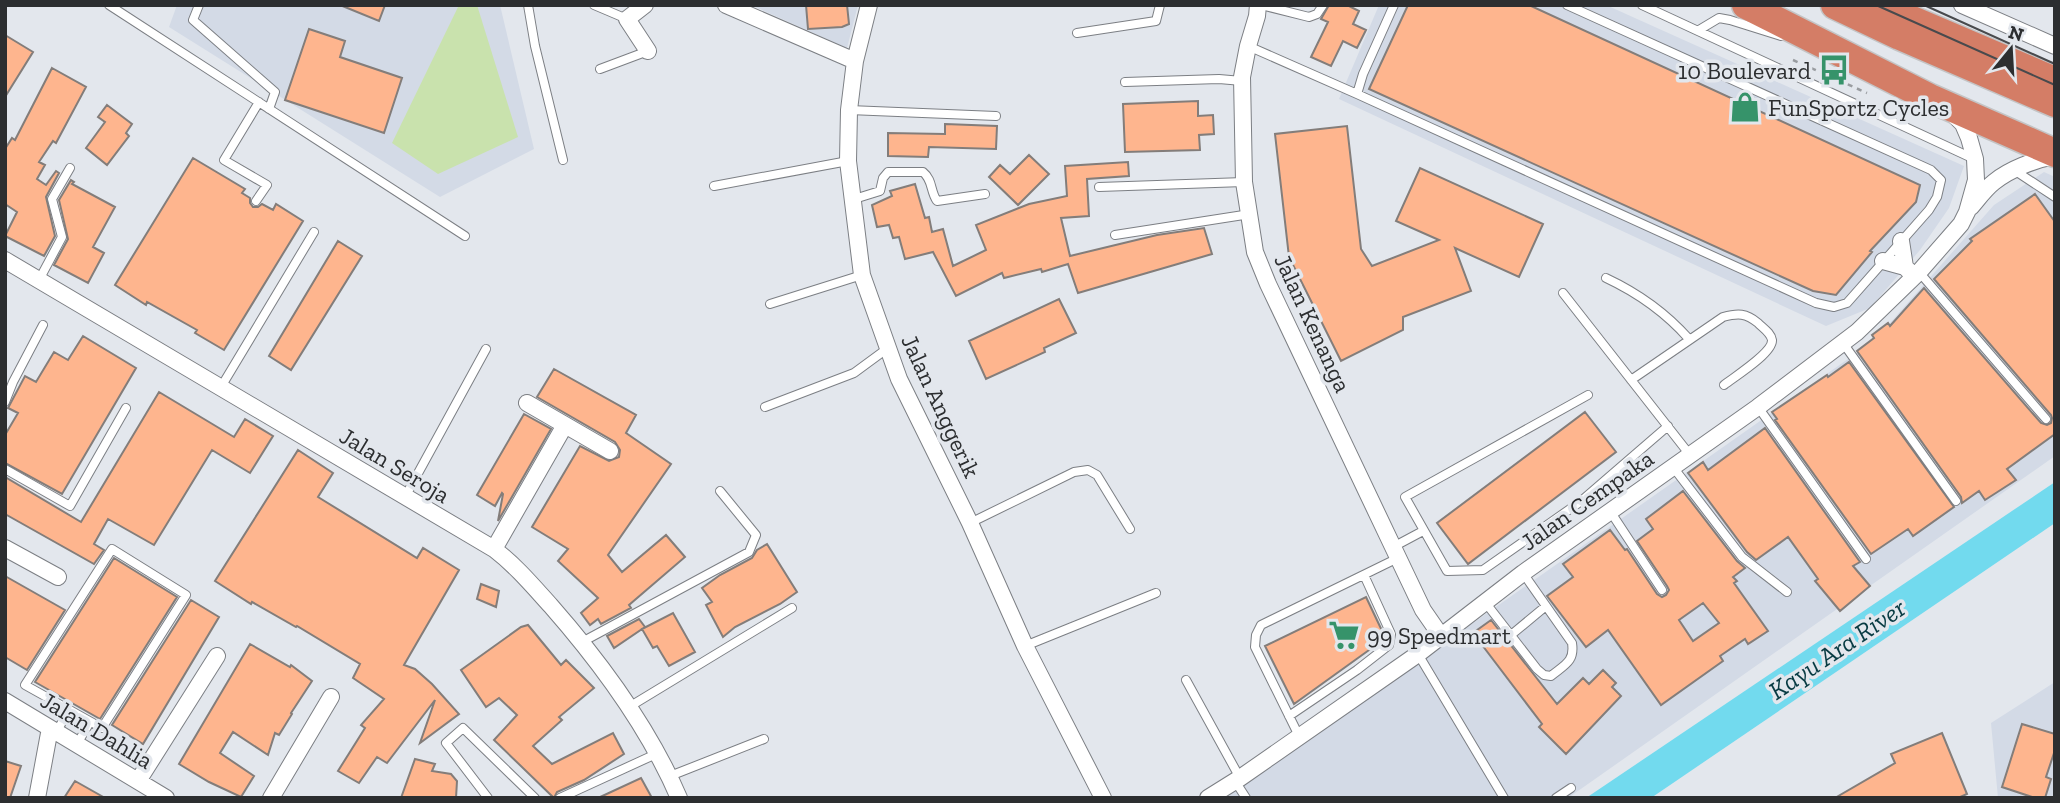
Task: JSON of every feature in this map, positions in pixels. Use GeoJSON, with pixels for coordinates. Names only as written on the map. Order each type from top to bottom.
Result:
{"type":"FeatureCollection","features":[{"type":"Feature","properties":{"kind":"highway"},"geometry":{"type":"LineString","coordinates":[[1747,5],[1892,47],[2055,103]]}},
{"type":"Feature","properties":{"kind":"highway"},"geometry":{"type":"LineString","coordinates":[[1747,5],[1930,98],[2055,154]]}},
{"type":"Feature","properties":{"kind":"highway"},"geometry":{"type":"LineString","coordinates":[[1835,5],[1892,47],[2055,132]]}},
{"type":"Feature","properties":{"kind":"highway"},"geometry":{"type":"LineString","coordinates":[[1877,5],[2055,81]]}},
{"type":"Feature","properties":{"kind":"street"},"geometry":{"type":"LineString","coordinates":[[645,5],[627,19],[648,51]]}},
{"type":"Feature","properties":{"kind":"street"},"geometry":{"type":"LineString","coordinates":[[726,5],[855,61]]}},
{"type":"Feature","properties":{"kind":"street","name":"Jalan Anggerik"},"geometry":{"type":"LineString","coordinates":[[869,5],[855,61],[849,110],[848,161],[851,200],[862,275],[899,379],[970,523],[1025,646],[1103,798]]}},
{"type":"Feature","properties":{"kind":"street","name":"Jalan Kenanga"},"geometry":{"type":"LineString","coordinates":[[1259,5],[1242,81],[1244,182],[1255,252],[1395,553],[1423,610],[1441,636]]}},
{"type":"Feature","properties":{"kind":"street"},"geometry":{"type":"LineString","coordinates":[[1962,5],[2055,46]]}},
{"type":"Feature","properties":{"kind":"street","name":"Jalan Cempaka"},"geometry":{"type":"LineString","coordinates":[[1208,798],[1238,780],[1418,654],[1523,573],[1758,407],[1857,332],[1961,224],[1967,212],[1976,180],[1975,159],[1969,138],[1963,124],[1930,98]]}},
{"type":"Feature","properties":{"kind":"street","name":"Jalan Cempaka"},"geometry":{"type":"LineString","coordinates":[[1967,212],[1994,182],[2014,170],[2055,154]]}},
{"type":"Feature","properties":{"kind":"street"},"geometry":{"type":"LineString","coordinates":[[1901,242],[1913,272]]}},
{"type":"Feature","properties":{"kind":"street"},"geometry":{"type":"LineString","coordinates":[[1884,261],[1913,272]]}},
{"type":"Feature","properties":{"kind":"street","name":"Jalan Seroja"},"geometry":{"type":"LineString","coordinates":[[9,268],[40,280],[494,550],[514,565],[582,642],[629,707],[670,776],[679,798]]}},
{"type":"Feature","properties":{"kind":"street"},"geometry":{"type":"LineString","coordinates":[[527,403],[610,451]]}},
{"type":"Feature","properties":{"kind":"street"},"geometry":{"type":"LineString","coordinates":[[494,550],[565,425]]}},
{"type":"Feature","properties":{"kind":"street"},"geometry":{"type":"LineString","coordinates":[[5,548],[58,577]]}},
{"type":"Feature","properties":{"kind":"street"},"geometry":{"type":"LineString","coordinates":[[138,781],[217,656]]}},
{"type":"Feature","properties":{"kind":"street"},"geometry":{"type":"LineString","coordinates":[[271,798],[331,697]]}},
{"type":"Feature","properties":{"kind":"street","name":"Jalan Dahlia"},"geometry":{"type":"LineString","coordinates":[[5,701],[166,798]]}},
{"type":"Feature","properties":{"kind":"street"},"geometry":{"type":"LineString","coordinates":[[37,798],[53,730]]}},
{"type":"Feature","properties":{"kind":"lane"},"geometry":{"type":"LineString","coordinates":[[109,5],[465,236]]}},
{"type":"Feature","properties":{"kind":"lane"},"geometry":{"type":"LineString","coordinates":[[199,5],[193,20],[275,92],[269,109]]}},
{"type":"Feature","properties":{"kind":"lane"},"geometry":{"type":"LineString","coordinates":[[528,5],[535,46],[563,160]]}},
{"type":"Feature","properties":{"kind":"lane"},"geometry":{"type":"LineString","coordinates":[[594,5],[627,19]]}},
{"type":"Feature","properties":{"kind":"lane"},"geometry":{"type":"LineString","coordinates":[[1077,33],[1156,21],[1160,5]]}},
{"type":"Feature","properties":{"kind":"lane"},"geometry":{"type":"LineString","coordinates":[[1259,5],[1309,17],[1317,14],[1323,5]]}},
{"type":"Feature","properties":{"kind":"lane"},"geometry":{"type":"LineString","coordinates":[[1357,94],[1363,74],[1394,5]]}},
{"type":"Feature","properties":{"kind":"lane"},"geometry":{"type":"LineString","coordinates":[[1248,46],[1816,303],[1834,307],[1847,303],[1937,197],[1941,180],[1931,170],[1567,5]]}},
{"type":"Feature","properties":{"kind":"lane"},"geometry":{"type":"LineString","coordinates":[[1642,5],[1975,159]]}},
{"type":"Feature","properties":{"kind":"lane"},"geometry":{"type":"LineString","coordinates":[[1699,30],[1719,19],[1730,20],[1854,58]]}},
{"type":"Feature","properties":{"kind":"lane"},"geometry":{"type":"LineString","coordinates":[[600,69],[648,51]]}},
{"type":"Feature","properties":{"kind":"lane"},"geometry":{"type":"LineString","coordinates":[[1125,82],[1219,79],[1242,81]]}},
{"type":"Feature","properties":{"kind":"lane"},"geometry":{"type":"LineString","coordinates":[[256,201],[267,185],[224,160],[258,102]]}},
{"type":"Feature","properties":{"kind":"lane"},"geometry":{"type":"LineString","coordinates":[[849,110],[996,116]]}},
{"type":"Feature","properties":{"kind":"lane"},"geometry":{"type":"LineString","coordinates":[[713,186],[848,161]]}},
{"type":"Feature","properties":{"kind":"lane"},"geometry":{"type":"LineString","coordinates":[[40,280],[62,237],[52,199],[70,168]]}},
{"type":"Feature","properties":{"kind":"lane"},"geometry":{"type":"LineString","coordinates":[[2014,170],[2055,197]]}},
{"type":"Feature","properties":{"kind":"lane"},"geometry":{"type":"LineString","coordinates":[[851,200],[880,191],[883,178],[888,172],[923,172],[929,177],[932,195],[937,201],[985,194]]}},
{"type":"Feature","properties":{"kind":"lane"},"geometry":{"type":"LineString","coordinates":[[1099,187],[1244,182]]}},
{"type":"Feature","properties":{"kind":"lane"},"geometry":{"type":"LineString","coordinates":[[1115,235],[1250,214]]}},
{"type":"Feature","properties":{"kind":"lane"},"geometry":{"type":"LineString","coordinates":[[220,387],[314,232]]}},
{"type":"Feature","properties":{"kind":"lane"},"geometry":{"type":"LineString","coordinates":[[1913,272],[2046,419]]}},
{"type":"Feature","properties":{"kind":"lane"},"geometry":{"type":"LineString","coordinates":[[770,304],[862,275]]}},
{"type":"Feature","properties":{"kind":"lane"},"geometry":{"type":"LineString","coordinates":[[1606,278],[1652,305],[1676,324],[1689,339]]}},
{"type":"Feature","properties":{"kind":"lane"},"geometry":{"type":"LineString","coordinates":[[1563,293],[1690,455]]}},
{"type":"Feature","properties":{"kind":"lane"},"geometry":{"type":"LineString","coordinates":[[1631,380],[1723,317],[1738,313],[1749,316],[1766,330],[1772,339],[1771,345],[1765,354],[1724,385]]}},
{"type":"Feature","properties":{"kind":"lane"},"geometry":{"type":"LineString","coordinates":[[5,402],[9,380],[43,325]]}},
{"type":"Feature","properties":{"kind":"lane"},"geometry":{"type":"LineString","coordinates":[[1843,343],[1956,501]]}},
{"type":"Feature","properties":{"kind":"lane"},"geometry":{"type":"LineString","coordinates":[[765,407],[853,373],[888,348]]}},
{"type":"Feature","properties":{"kind":"lane"},"geometry":{"type":"LineString","coordinates":[[405,497],[486,349]]}},
{"type":"Feature","properties":{"kind":"lane"},"geometry":{"type":"LineString","coordinates":[[1588,395],[1405,497],[1447,571],[1483,570],[1580,502],[1668,426]]}},
{"type":"Feature","properties":{"kind":"lane"},"geometry":{"type":"LineString","coordinates":[[1758,407],[1866,559]]}},
{"type":"Feature","properties":{"kind":"lane"},"geometry":{"type":"LineString","coordinates":[[5,470],[70,506],[126,408]]}},
{"type":"Feature","properties":{"kind":"lane"},"geometry":{"type":"LineString","coordinates":[[1673,467],[1742,557],[1787,592]]}},
{"type":"Feature","properties":{"kind":"lane"},"geometry":{"type":"LineString","coordinates":[[970,523],[1074,472],[1088,470],[1097,475],[1130,529]]}},
{"type":"Feature","properties":{"kind":"lane"},"geometry":{"type":"LineString","coordinates":[[582,642],[749,552],[756,535],[720,491]]}},
{"type":"Feature","properties":{"kind":"lane"},"geometry":{"type":"LineString","coordinates":[[1610,511],[1662,590]]}},
{"type":"Feature","properties":{"kind":"lane"},"geometry":{"type":"LineString","coordinates":[[1299,736],[1255,647],[1256,635],[1261,625],[1364,575],[1423,531]]}},
{"type":"Feature","properties":{"kind":"lane"},"geometry":{"type":"LineString","coordinates":[[111,549],[187,595],[102,729],[69,711],[25,685],[111,549]]}},
{"type":"Feature","properties":{"kind":"lane"},"geometry":{"type":"LineString","coordinates":[[1485,602],[1544,676],[1551,676],[1571,660],[1572,643],[1523,573]]}},
{"type":"Feature","properties":{"kind":"lane"},"geometry":{"type":"LineString","coordinates":[[1289,716],[1389,645],[1391,634],[1364,575]]}},
{"type":"Feature","properties":{"kind":"lane"},"geometry":{"type":"LineString","coordinates":[[1025,646],[1156,593]]}},
{"type":"Feature","properties":{"kind":"lane"},"geometry":{"type":"LineString","coordinates":[[1511,635],[1546,606]]}},
{"type":"Feature","properties":{"kind":"lane"},"geometry":{"type":"LineString","coordinates":[[629,707],[792,608]]}},
{"type":"Feature","properties":{"kind":"lane"},"geometry":{"type":"LineString","coordinates":[[1418,654],[1504,798]]}},
{"type":"Feature","properties":{"kind":"lane"},"geometry":{"type":"LineString","coordinates":[[1186,680],[1246,798]]}},
{"type":"Feature","properties":{"kind":"lane"},"geometry":{"type":"LineString","coordinates":[[53,730],[69,711]]}},
{"type":"Feature","properties":{"kind":"lane"},"geometry":{"type":"LineString","coordinates":[[77,744],[90,722]]}},
{"type":"Feature","properties":{"kind":"lane"},"geometry":{"type":"LineString","coordinates":[[488,798],[446,743],[463,728],[535,798]]}},
{"type":"Feature","properties":{"kind":"lane"},"geometry":{"type":"LineString","coordinates":[[670,776],[764,739]]}},
{"type":"Feature","properties":{"kind":"lane"},"geometry":{"type":"LineString","coordinates":[[561,798],[656,754]]}},
{"type":"Feature","properties":{"kind":"lane"},"geometry":{"type":"LineString","coordinates":[[1556,798],[1571,788]]}},
{"type":"Feature","properties":{"kind":"path"},"geometry":{"type":"LineString","coordinates":[[1785,56],[1871,94]]}},
{"type":"Feature","properties":{"kind":"shaded area"},"geometry":{"type":"Polygon","coordinates":[[[177,5],[500,5],[534,149],[440,197],[169,27],[177,5]]]}},
{"type":"Feature","properties":{"kind":"shaded area"},"geometry":{"type":"Polygon","coordinates":[[[751,5],[858,5],[847,48],[751,5]]]}},
{"type":"Feature","properties":{"kind":"shaded area","name":"10 Boulevard"},"geometry":{"type":"Polygon","coordinates":[[[1379,5],[1606,5],[1964,166],[1949,208],[1920,250],[1870,308],[1826,326],[1339,99],[1379,5]]]}},
{"type":"Feature","properties":{"kind":"shaded area"},"geometry":{"type":"Polygon","coordinates":[[[2044,172],[2055,177],[2055,456],[1568,798],[1222,798],[1875,340],[1994,205],[2044,172]]]}},
{"type":"Feature","properties":{"kind":"shaded area"},"geometry":{"type":"Polygon","coordinates":[[[2055,682],[2055,798],[1998,798],[1991,723],[2055,682]]]}},
{"type":"Feature","properties":{"kind":"green space"},"geometry":{"type":"Polygon","coordinates":[[[459,5],[477,5],[518,137],[438,174],[392,143],[459,5]]]}},
{"type":"Feature","properties":{"kind":"water","name":"Kayu Ara River"},"geometry":{"type":"Polygon","coordinates":[[[2055,482],[2055,523],[1651,798],[1586,798],[2055,482]]]}},
{"type":"Feature","properties":{"kind":"building"},"geometry":{"type":"Polygon","coordinates":[[[340,5],[385,5],[379,21],[340,5]]]}},
{"type":"Feature","properties":{"kind":"building"},"geometry":{"type":"Polygon","coordinates":[[[806,5],[847,5],[849,24],[842,27],[808,29],[806,5]]]}},
{"type":"Feature","properties":{"kind":"building"},"geometry":{"type":"Polygon","coordinates":[[[1329,5],[1347,5],[1359,11],[1353,24],[1366,30],[1357,48],[1343,41],[1331,66],[1311,57],[1328,22],[1321,19],[1329,5]]]}},
{"type":"Feature","properties":{"kind":"building","name":"10 Boulevard"},"geometry":{"type":"Polygon","coordinates":[[[1408,5],[1529,5],[1920,185],[1916,202],[1870,251],[1872,252],[1836,295],[1813,291],[1369,89],[1408,5]]]}},
{"type":"Feature","properties":{"kind":"building"},"geometry":{"type":"Polygon","coordinates":[[[309,29],[345,41],[340,57],[402,78],[384,133],[285,100],[309,29]]]}},
{"type":"Feature","properties":{"kind":"building"},"geometry":{"type":"Polygon","coordinates":[[[5,35],[33,52],[5,97],[5,35]]]}},
{"type":"Feature","properties":{"kind":"building"},"geometry":{"type":"Polygon","coordinates":[[[52,68],[86,87],[56,143],[53,141],[39,162],[45,165],[37,179],[46,185],[56,171],[59,173],[46,197],[55,236],[44,256],[5,236],[17,212],[5,204],[5,149],[12,138],[15,140],[52,68]]]}},
{"type":"Feature","properties":{"kind":"building"},"geometry":{"type":"Polygon","coordinates":[[[1198,101],[1198,116],[1213,115],[1214,134],[1199,135],[1200,150],[1125,152],[1123,104],[1198,101]]]}},
{"type":"Feature","properties":{"kind":"building"},"geometry":{"type":"Polygon","coordinates":[[[107,105],[132,124],[126,133],[129,136],[107,165],[86,148],[105,122],[98,117],[107,105]]]}},
{"type":"Feature","properties":{"kind":"building"},"geometry":{"type":"Polygon","coordinates":[[[945,124],[997,126],[996,149],[929,147],[928,157],[888,156],[888,133],[945,134],[945,124]]]}},
{"type":"Feature","properties":{"kind":"building"},"geometry":{"type":"Polygon","coordinates":[[[1347,126],[1361,249],[1372,266],[1439,240],[1396,221],[1420,168],[1543,224],[1519,277],[1455,248],[1471,291],[1403,317],[1403,330],[1341,361],[1289,257],[1275,134],[1347,126]]]}},
{"type":"Feature","properties":{"kind":"building"},"geometry":{"type":"Polygon","coordinates":[[[1029,155],[1049,174],[1018,205],[989,177],[1000,165],[1010,174],[1029,155]]]}},
{"type":"Feature","properties":{"kind":"building"},"geometry":{"type":"Polygon","coordinates":[[[193,158],[245,189],[242,193],[250,198],[253,207],[262,204],[273,210],[276,204],[303,221],[224,350],[195,333],[197,330],[147,302],[146,305],[115,285],[193,158]]]}},
{"type":"Feature","properties":{"kind":"building"},"geometry":{"type":"Polygon","coordinates":[[[1128,162],[1129,176],[1087,179],[1089,216],[1061,218],[1070,256],[1157,235],[1204,228],[1212,254],[1078,293],[1068,264],[1042,272],[1041,269],[1004,278],[1002,273],[956,296],[933,252],[905,259],[899,237],[893,238],[889,225],[877,227],[872,205],[892,196],[890,191],[915,184],[925,218],[929,217],[932,232],[943,229],[953,266],[986,250],[976,225],[1029,204],[1067,196],[1065,166],[1128,162]]]}},
{"type":"Feature","properties":{"kind":"building"},"geometry":{"type":"Polygon","coordinates":[[[71,180],[74,182],[72,184],[115,207],[93,247],[104,253],[88,283],[54,265],[68,239],[59,200],[71,180]]]}},
{"type":"Feature","properties":{"kind":"building"},"geometry":{"type":"Polygon","coordinates":[[[2035,194],[2055,222],[2055,434],[2007,469],[2016,480],[1985,500],[1979,491],[1962,503],[1961,497],[1857,351],[1874,338],[1872,335],[1888,323],[1890,326],[1924,288],[2041,423],[2051,423],[2051,415],[1934,279],[1972,241],[1970,239],[2035,194]]]}},
{"type":"Feature","properties":{"kind":"building"},"geometry":{"type":"Polygon","coordinates":[[[338,241],[362,256],[291,370],[269,356],[338,241]]]}},
{"type":"Feature","properties":{"kind":"building"},"geometry":{"type":"Polygon","coordinates":[[[1059,299],[1076,333],[1044,348],[1045,352],[986,379],[969,341],[1059,299]]]}},
{"type":"Feature","properties":{"kind":"building"},"geometry":{"type":"Polygon","coordinates":[[[83,336],[136,368],[62,494],[5,463],[5,435],[18,413],[8,408],[25,376],[36,382],[54,352],[68,360],[83,336]]]}},
{"type":"Feature","properties":{"kind":"building"},"geometry":{"type":"Polygon","coordinates":[[[1849,362],[1954,507],[1913,536],[1908,529],[1871,554],[1775,420],[1777,419],[1772,412],[1849,362]]]}},
{"type":"Feature","properties":{"kind":"building"},"geometry":{"type":"Polygon","coordinates":[[[554,369],[636,415],[626,433],[671,464],[608,555],[622,572],[666,535],[685,557],[629,605],[631,608],[601,624],[598,619],[590,625],[581,613],[598,598],[558,561],[568,549],[532,527],[580,446],[609,461],[619,457],[620,450],[615,442],[537,397],[554,369]]]}},
{"type":"Feature","properties":{"kind":"building"},"geometry":{"type":"Polygon","coordinates":[[[159,392],[234,437],[245,419],[273,436],[250,473],[212,450],[154,545],[108,519],[94,544],[104,550],[94,564],[5,514],[5,477],[81,522],[159,392]]]}},
{"type":"Feature","properties":{"kind":"building"},"geometry":{"type":"Polygon","coordinates":[[[1585,412],[1616,452],[1468,564],[1437,523],[1585,412]]]}},
{"type":"Feature","properties":{"kind":"building"},"geometry":{"type":"Polygon","coordinates":[[[524,414],[551,429],[498,521],[503,494],[495,506],[477,495],[524,414]]]}},
{"type":"Feature","properties":{"kind":"building"},"geometry":{"type":"Polygon","coordinates":[[[1765,428],[1860,562],[1853,566],[1870,586],[1840,611],[1815,581],[1818,579],[1788,537],[1756,560],[1747,552],[1688,473],[1703,462],[1708,470],[1765,428]]]}},
{"type":"Feature","properties":{"kind":"building"},"geometry":{"type":"Polygon","coordinates":[[[298,450],[333,473],[318,497],[417,558],[423,548],[459,570],[404,665],[415,669],[432,684],[459,714],[420,743],[435,700],[387,763],[377,757],[359,783],[338,771],[365,728],[361,725],[384,699],[353,678],[360,664],[215,581],[298,450]]]}},
{"type":"Feature","properties":{"kind":"building"},"geometry":{"type":"Polygon","coordinates":[[[1683,491],[1745,568],[1733,577],[1737,581],[1734,583],[1768,631],[1748,644],[1745,639],[1720,656],[1723,661],[1661,705],[1608,630],[1586,647],[1547,596],[1573,577],[1563,564],[1610,530],[1625,550],[1627,549],[1657,594],[1662,597],[1666,595],[1669,590],[1667,586],[1637,541],[1653,529],[1646,519],[1683,491]],[[1703,603],[1679,620],[1693,641],[1719,623],[1703,603]]]}},
{"type":"Feature","properties":{"kind":"building"},"geometry":{"type":"Polygon","coordinates":[[[767,544],[797,592],[735,627],[723,637],[706,605],[712,602],[702,588],[752,558],[757,550],[767,544]]]}},
{"type":"Feature","properties":{"kind":"building"},"geometry":{"type":"Polygon","coordinates":[[[114,558],[177,597],[100,719],[35,682],[114,558]]]}},
{"type":"Feature","properties":{"kind":"building"},"geometry":{"type":"Polygon","coordinates":[[[5,576],[65,610],[27,670],[5,657],[5,576]]]}},
{"type":"Feature","properties":{"kind":"building"},"geometry":{"type":"Polygon","coordinates":[[[481,584],[499,591],[496,607],[477,599],[481,584]]]}},
{"type":"Feature","properties":{"kind":"building"},"geometry":{"type":"Polygon","coordinates":[[[1366,597],[1384,635],[1383,640],[1294,704],[1265,646],[1366,597]]]}},
{"type":"Feature","properties":{"kind":"building"},"geometry":{"type":"Polygon","coordinates":[[[191,600],[219,617],[143,744],[112,725],[191,600]]]}},
{"type":"Feature","properties":{"kind":"building"},"geometry":{"type":"Polygon","coordinates":[[[673,613],[695,652],[669,666],[657,646],[653,648],[642,629],[673,613]]]}},
{"type":"Feature","properties":{"kind":"building"},"geometry":{"type":"Polygon","coordinates":[[[639,619],[645,627],[614,648],[607,636],[639,619]]]}},
{"type":"Feature","properties":{"kind":"building"},"geometry":{"type":"Polygon","coordinates":[[[1491,620],[1557,704],[1583,678],[1589,684],[1603,670],[1616,683],[1612,687],[1621,696],[1566,754],[1539,727],[1542,724],[1473,633],[1491,620]]]}},
{"type":"Feature","properties":{"kind":"building"},"geometry":{"type":"Polygon","coordinates":[[[528,625],[561,665],[566,660],[594,688],[559,717],[562,720],[533,746],[552,764],[613,733],[624,754],[584,780],[557,792],[554,798],[494,740],[517,715],[499,698],[486,707],[461,670],[521,627],[528,625]]]}},
{"type":"Feature","properties":{"kind":"building"},"geometry":{"type":"Polygon","coordinates":[[[250,644],[290,667],[291,665],[312,681],[279,735],[275,733],[268,755],[233,732],[220,753],[254,776],[241,797],[179,764],[250,644]]]}},
{"type":"Feature","properties":{"kind":"building"},"geometry":{"type":"Polygon","coordinates":[[[2022,724],[2055,734],[2055,750],[2046,777],[2051,779],[2045,798],[2035,798],[2002,787],[2022,724]]]}},
{"type":"Feature","properties":{"kind":"building"},"geometry":{"type":"Polygon","coordinates":[[[1942,733],[1967,794],[1958,798],[1835,798],[1895,763],[1891,754],[1942,733]]]}},
{"type":"Feature","properties":{"kind":"building"},"geometry":{"type":"Polygon","coordinates":[[[415,759],[435,764],[432,771],[451,774],[457,781],[456,798],[401,798],[415,759]]]}},
{"type":"Feature","properties":{"kind":"building"},"geometry":{"type":"Polygon","coordinates":[[[5,761],[21,766],[10,798],[5,798],[5,761]]]}},
{"type":"Feature","properties":{"kind":"building"},"geometry":{"type":"Polygon","coordinates":[[[641,778],[652,798],[598,798],[641,778]]]}},
{"type":"Feature","properties":{"kind":"building"},"geometry":{"type":"Polygon","coordinates":[[[75,781],[105,798],[64,798],[75,781]]]}},
{"type":"Feature","properties":{"kind":"tram line"},"geometry":{"type":"LineString","coordinates":[[1876,5],[2055,85]]}},
{"type":"Feature","properties":{"kind":"tram line"},"geometry":{"type":"LineString","coordinates":[[1924,5],[2055,64]]}},
{"type":"Feature","properties":{"kind":"place","name":"10 Boulevard"},"geometry":{"type":"Point","coordinates":[1834,70]}},
{"type":"Feature","properties":{"kind":"place","name":"FunSportz Cycles"},"geometry":{"type":"Point","coordinates":[1745,107]}},
{"type":"Feature","properties":{"kind":"place","name":"99 Speedmart"},"geometry":{"type":"Point","coordinates":[1344,635]}}]}
